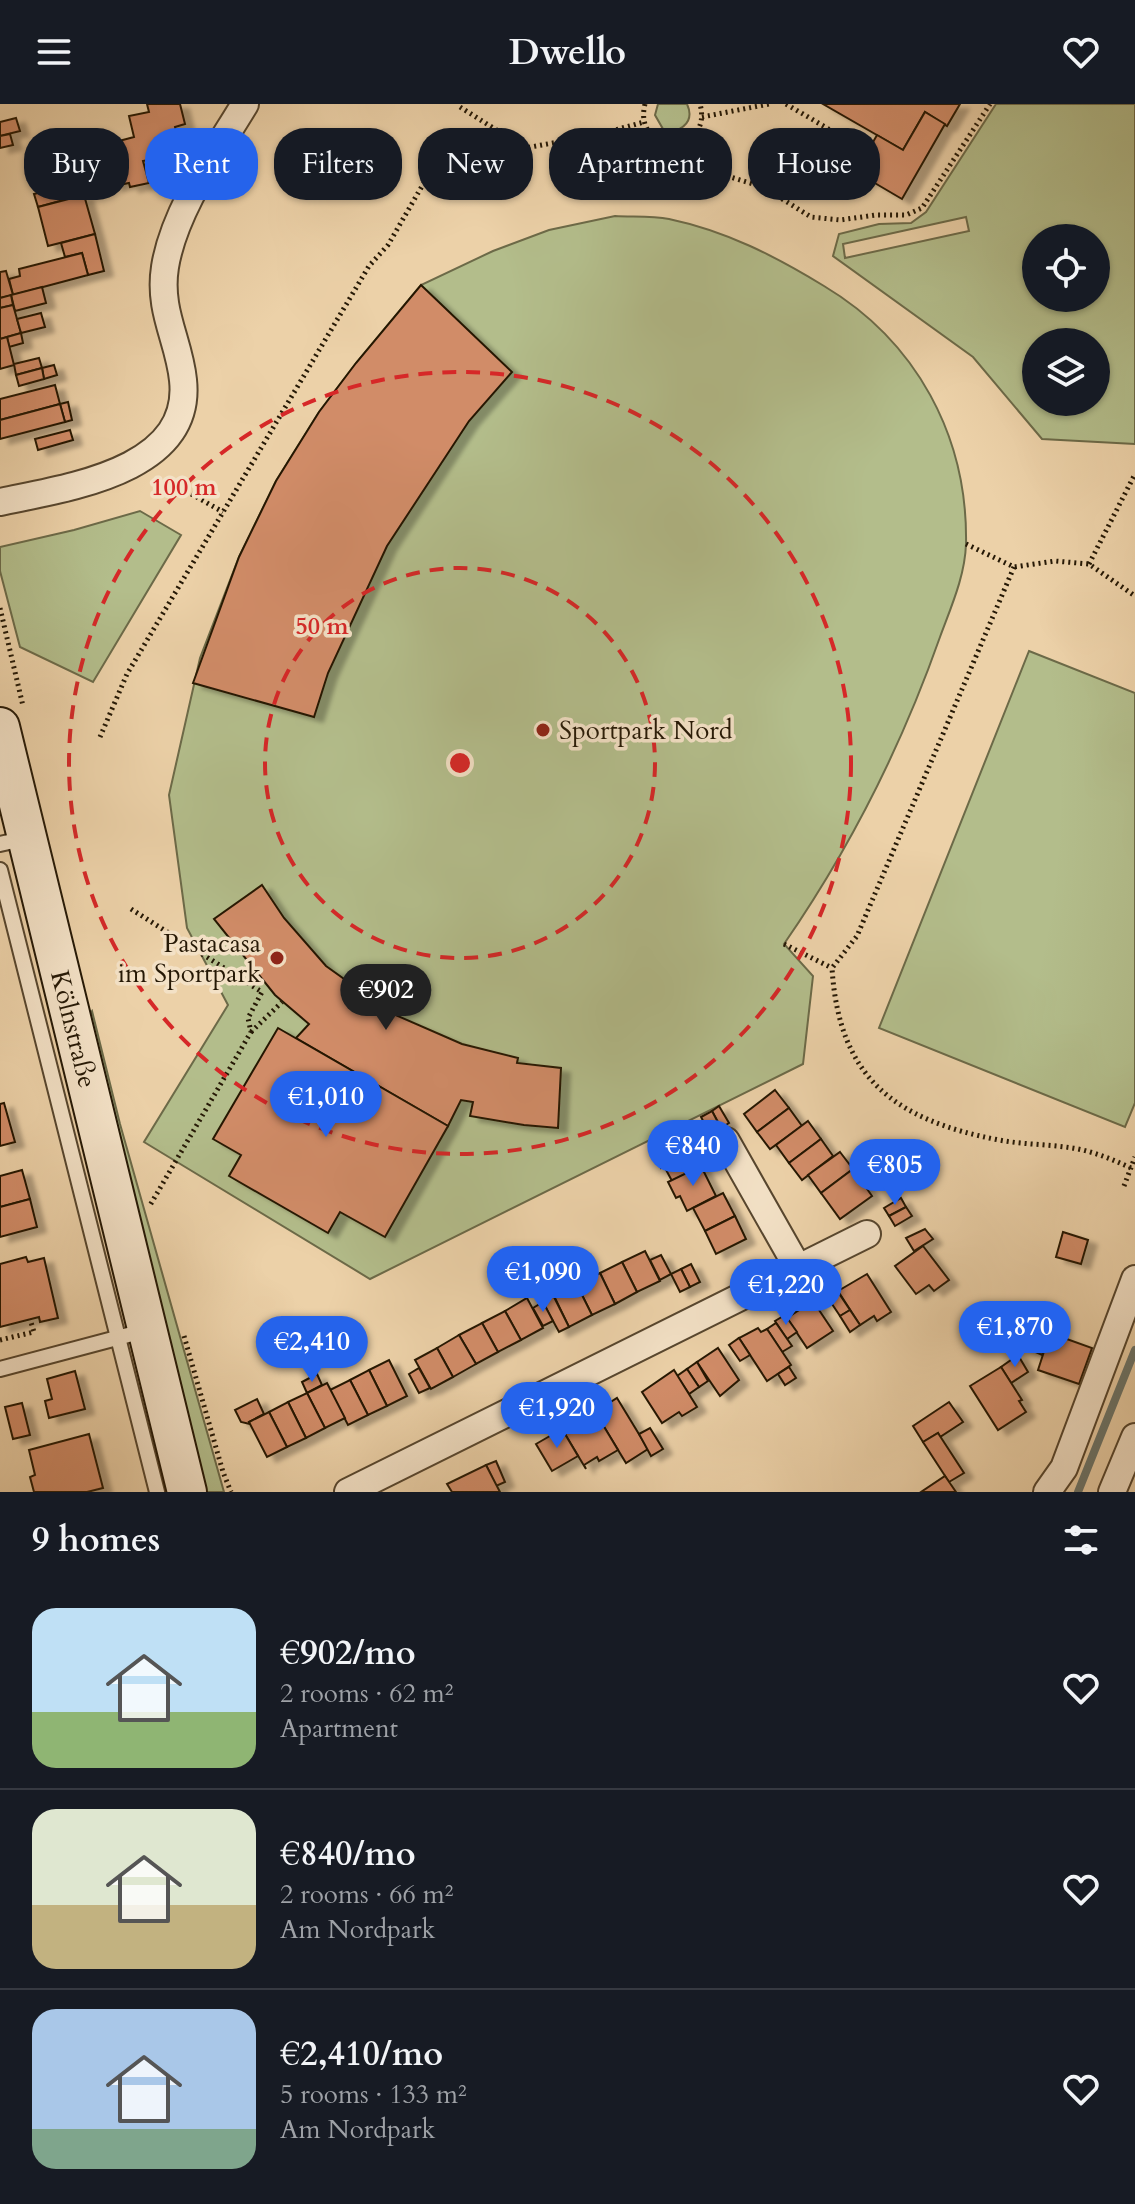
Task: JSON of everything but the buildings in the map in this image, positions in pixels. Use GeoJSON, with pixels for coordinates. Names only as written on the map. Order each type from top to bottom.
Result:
{"type":"FeatureCollection","features":[{"type":"Feature","properties":{"kind":"main road","name":"Kölnstraße"},"geometry":{"type":"LineString","coordinates":[[0,727],[13,841],[130,1325],[166,1489]]}},
{"type":"Feature","properties":{"kind":"street"},"geometry":{"type":"LineString","coordinates":[[0,502],[68,487],[140,462],[163,444],[176,425],[183,405],[183,381],[164,310],[165,269],[172,239],[187,207],[245,104]]}},
{"type":"Feature","properties":{"kind":"street"},"geometry":{"type":"LineString","coordinates":[[726,1141],[798,1268]]}},
{"type":"Feature","properties":{"kind":"street"},"geometry":{"type":"LineString","coordinates":[[348,1492],[867,1234]]}},
{"type":"Feature","properties":{"kind":"street"},"geometry":{"type":"LineString","coordinates":[[1047,1492],[1064,1468],[1135,1279]]}},
{"type":"Feature","properties":{"kind":"street"},"geometry":{"type":"LineString","coordinates":[[1112,1492],[1135,1437]]}},
{"type":"Feature","properties":{"kind":"lane","name":"Kölnstraße"},"geometry":{"type":"LineString","coordinates":[[0,870],[44,978]]}},
{"type":"Feature","properties":{"kind":"lane"},"geometry":{"type":"LineString","coordinates":[[0,1369],[130,1325]]}},
{"type":"Feature","properties":{"kind":"path"},"geometry":{"type":"LineString","coordinates":[[645,104],[644,122],[651,134],[662,142],[676,144],[689,140],[698,130],[702,117],[700,104]]}},
{"type":"Feature","properties":{"kind":"path"},"geometry":{"type":"LineString","coordinates":[[702,117],[769,104]]}},
{"type":"Feature","properties":{"kind":"path"},"geometry":{"type":"LineString","coordinates":[[786,104],[827,128]]}},
{"type":"Feature","properties":{"kind":"path"},"geometry":{"type":"LineString","coordinates":[[732,178],[763,187],[811,217],[840,220],[906,215],[922,208],[990,104]]}},
{"type":"Feature","properties":{"kind":"path"},"geometry":{"type":"LineString","coordinates":[[460,107],[493,128]]}},
{"type":"Feature","properties":{"kind":"path"},"geometry":{"type":"LineString","coordinates":[[622,128],[644,122]]}},
{"type":"Feature","properties":{"kind":"path"},"geometry":{"type":"LineString","coordinates":[[100,737],[127,674],[369,266],[388,245],[418,193]]}},
{"type":"Feature","properties":{"kind":"path"},"geometry":{"type":"LineString","coordinates":[[1089,564],[1135,474]]}},
{"type":"Feature","properties":{"kind":"path"},"geometry":{"type":"LineString","coordinates":[[186,491],[223,512]]}},
{"type":"Feature","properties":{"kind":"path"},"geometry":{"type":"LineString","coordinates":[[966,544],[1014,567],[1055,561],[1089,564],[1135,596]]}},
{"type":"Feature","properties":{"kind":"path"},"geometry":{"type":"LineString","coordinates":[[1014,567],[857,936],[832,968],[834,1001],[843,1033],[864,1074],[908,1112],[947,1128],[1002,1141],[1079,1150],[1131,1168]]}},
{"type":"Feature","properties":{"kind":"path"},"geometry":{"type":"LineString","coordinates":[[0,608],[10,653]]}},
{"type":"Feature","properties":{"kind":"path"},"geometry":{"type":"LineString","coordinates":[[131,909],[262,992],[248,1018],[251,1032]]}},
{"type":"Feature","properties":{"kind":"path"},"geometry":{"type":"LineString","coordinates":[[784,944],[832,968]]}},
{"type":"Feature","properties":{"kind":"path"},"geometry":{"type":"LineString","coordinates":[[148,1208],[251,1032],[282,1002]]}},
{"type":"Feature","properties":{"kind":"path"},"geometry":{"type":"LineString","coordinates":[[1124,1186],[1135,1157]]}},
{"type":"Feature","properties":{"kind":"path"},"geometry":{"type":"LineString","coordinates":[[0,1340],[34,1332],[30,1319]]}},
{"type":"Feature","properties":{"kind":"green space"},"geometry":{"type":"Polygon","coordinates":[[[658,104],[687,104],[689,113],[688,120],[680,128],[662,128],[655,115],[658,104]]]}},
{"type":"Feature","properties":{"kind":"green space"},"geometry":{"type":"Polygon","coordinates":[[[996,104],[1135,104],[1135,444],[1042,439],[1023,416],[1110,416],[1110,328],[1022,328],[1022,415],[973,357],[833,256],[839,234],[879,224],[911,223],[926,212],[996,104]],[[966,217],[843,244],[845,258],[969,231],[966,217]]]}},
{"type":"Feature","properties":{"kind":"green space","name":"Sportpark Nord"},"geometry":{"type":"Polygon","coordinates":[[[615,216],[669,219],[710,230],[750,246],[824,286],[857,308],[885,334],[910,363],[946,429],[958,466],[964,504],[966,544],[963,568],[925,677],[891,757],[852,834],[784,944],[813,976],[803,1064],[370,1279],[144,1142],[228,1005],[187,928],[169,795],[200,658],[239,557],[276,481],[319,412],[421,285],[493,251],[549,230],[615,216]]]}},
{"type":"Feature","properties":{"kind":"green space"},"geometry":{"type":"Polygon","coordinates":[[[140,511],[181,535],[93,682],[20,647],[0,571],[0,547],[140,511]]]}},
{"type":"Feature","properties":{"kind":"green space"},"geometry":{"type":"Polygon","coordinates":[[[1029,651],[1135,693],[1135,1103],[1125,1127],[879,1028],[1029,651]]]}},
{"type":"Feature","properties":{"kind":"green space"},"geometry":{"type":"Polygon","coordinates":[[[92,1011],[120,1124],[224,1492],[200,1492],[85,1021],[92,1011]]]}},
{"type":"Feature","properties":{"kind":"waterway"},"geometry":{"type":"LineString","coordinates":[[1078,1492],[1135,1350]]}},
{"type":"Feature","properties":{"kind":"place","name":"Sportpark Nord"},"geometry":{"type":"Point","coordinates":[543,730]}},
{"type":"Feature","properties":{"kind":"place","name":"Pastacasa im Sportpark"},"geometry":{"type":"Point","coordinates":[277,958]}}]}
